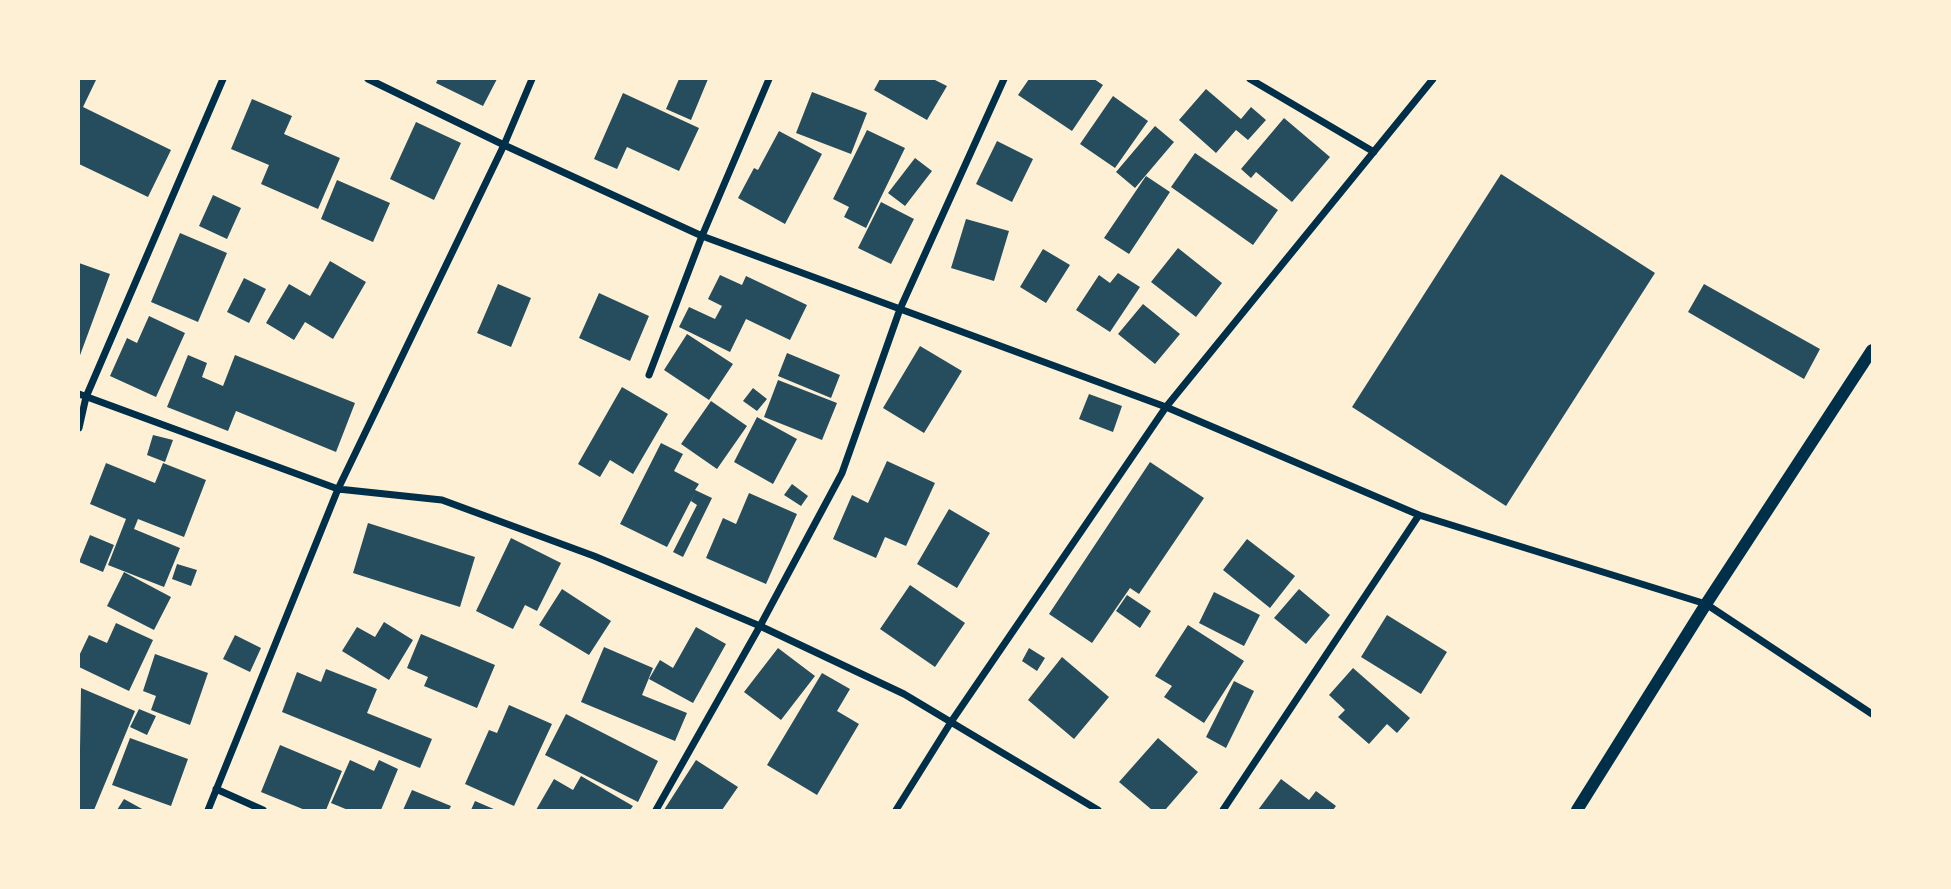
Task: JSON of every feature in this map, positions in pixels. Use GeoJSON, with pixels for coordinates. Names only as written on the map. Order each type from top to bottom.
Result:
{"type":"FeatureCollection","features":[{"type":"Feature","properties":{"kind":"street"},"geometry":{"type":"LineString","coordinates":[[79,428],[82,396],[223,79]]}},
{"type":"Feature","properties":{"kind":"street"},"geometry":{"type":"LineString","coordinates":[[368,79],[702,236],[1166,407],[1419,515],[1706,604],[1872,714]]}},
{"type":"Feature","properties":{"kind":"street"},"geometry":{"type":"LineString","coordinates":[[208,810],[338,489],[504,145],[532,79]]}},
{"type":"Feature","properties":{"kind":"street"},"geometry":{"type":"LineString","coordinates":[[649,375],[702,236],[769,79]]}},
{"type":"Feature","properties":{"kind":"street"},"geometry":{"type":"LineString","coordinates":[[656,810],[760,626],[842,473],[900,309],[1004,79]]}},
{"type":"Feature","properties":{"kind":"street"},"geometry":{"type":"LineString","coordinates":[[1250,79],[1374,152]]}},
{"type":"Feature","properties":{"kind":"street"},"geometry":{"type":"LineString","coordinates":[[896,810],[951,722],[1166,407],[1433,79]]}},
{"type":"Feature","properties":{"kind":"street"},"geometry":{"type":"LineString","coordinates":[[1577,810],[1706,604],[1872,350]]}},
{"type":"Feature","properties":{"kind":"street"},"geometry":{"type":"LineString","coordinates":[[82,396],[338,489],[442,500],[594,556],[760,626],[904,694],[1098,810]]}},
{"type":"Feature","properties":{"kind":"street"},"geometry":{"type":"LineString","coordinates":[[1223,810],[1419,515]]}},
{"type":"Feature","properties":{"kind":"street"},"geometry":{"type":"LineString","coordinates":[[216,789],[263,810]]}},
{"type":"Feature","properties":{"kind":"building"},"geometry":{"type":"Polygon","coordinates":[[[79,79],[96,80],[83,107],[171,150],[148,197],[79,164],[79,79]]]}},
{"type":"Feature","properties":{"kind":"building"},"geometry":{"type":"Polygon","coordinates":[[[438,79],[497,79],[483,106],[436,83],[438,79]]]}},
{"type":"Feature","properties":{"kind":"building"},"geometry":{"type":"Polygon","coordinates":[[[679,79],[708,79],[691,120],[666,109],[679,79]]]}},
{"type":"Feature","properties":{"kind":"building"},"geometry":{"type":"Polygon","coordinates":[[[880,79],[933,79],[947,86],[927,120],[874,90],[880,79]]]}},
{"type":"Feature","properties":{"kind":"building"},"geometry":{"type":"Polygon","coordinates":[[[1029,79],[1094,79],[1103,85],[1072,131],[1018,95],[1029,79]]]}},
{"type":"Feature","properties":{"kind":"building"},"geometry":{"type":"Polygon","coordinates":[[[1206,89],[1241,119],[1251,107],[1266,120],[1248,140],[1236,130],[1216,153],[1179,120],[1206,89]]]}},
{"type":"Feature","properties":{"kind":"building"},"geometry":{"type":"Polygon","coordinates":[[[812,92],[867,113],[851,154],[796,133],[812,92]]]}},
{"type":"Feature","properties":{"kind":"building"},"geometry":{"type":"Polygon","coordinates":[[[623,93],[699,128],[679,171],[627,147],[617,169],[594,159],[623,93]]]}},
{"type":"Feature","properties":{"kind":"building"},"geometry":{"type":"Polygon","coordinates":[[[1113,96],[1148,121],[1115,168],[1080,144],[1113,96]]]}},
{"type":"Feature","properties":{"kind":"building"},"geometry":{"type":"Polygon","coordinates":[[[252,99],[292,116],[284,134],[340,158],[318,209],[261,184],[269,165],[231,149],[252,99]]]}},
{"type":"Feature","properties":{"kind":"building"},"geometry":{"type":"Polygon","coordinates":[[[1284,118],[1330,157],[1292,202],[1256,172],[1251,178],[1241,169],[1284,118]]]}},
{"type":"Feature","properties":{"kind":"building"},"geometry":{"type":"Polygon","coordinates":[[[416,122],[461,143],[434,200],[390,179],[416,122]]]}},
{"type":"Feature","properties":{"kind":"building"},"geometry":{"type":"Polygon","coordinates":[[[1155,126],[1174,142],[1135,188],[1116,172],[1155,126]]]}},
{"type":"Feature","properties":{"kind":"building"},"geometry":{"type":"Polygon","coordinates":[[[867,130],[905,148],[866,228],[844,217],[849,207],[833,199],[867,130]]]}},
{"type":"Feature","properties":{"kind":"building"},"geometry":{"type":"Polygon","coordinates":[[[779,131],[822,154],[785,224],[738,198],[754,168],[758,170],[779,131]]]}},
{"type":"Feature","properties":{"kind":"building"},"geometry":{"type":"Polygon","coordinates":[[[997,141],[1033,159],[1012,202],[976,184],[997,141]]]}},
{"type":"Feature","properties":{"kind":"building"},"geometry":{"type":"Polygon","coordinates":[[[1195,153],[1278,210],[1253,245],[1171,187],[1195,153]]]}},
{"type":"Feature","properties":{"kind":"building"},"geometry":{"type":"Polygon","coordinates":[[[915,158],[932,171],[905,206],[888,193],[915,158]]]}},
{"type":"Feature","properties":{"kind":"building"},"geometry":{"type":"Polygon","coordinates":[[[1501,174],[1655,273],[1506,506],[1352,407],[1501,174]]]}},
{"type":"Feature","properties":{"kind":"building"},"geometry":{"type":"Polygon","coordinates":[[[1146,176],[1170,192],[1129,254],[1104,238],[1146,176]]]}},
{"type":"Feature","properties":{"kind":"building"},"geometry":{"type":"Polygon","coordinates":[[[337,180],[390,203],[373,242],[321,219],[337,180]]]}},
{"type":"Feature","properties":{"kind":"building"},"geometry":{"type":"Polygon","coordinates":[[[213,195],[241,208],[227,239],[199,226],[213,195]]]}},
{"type":"Feature","properties":{"kind":"building"},"geometry":{"type":"Polygon","coordinates":[[[881,202],[914,219],[891,264],[858,248],[881,202]]]}},
{"type":"Feature","properties":{"kind":"building"},"geometry":{"type":"Polygon","coordinates":[[[966,219],[1009,231],[994,281],[951,268],[966,219]]]}},
{"type":"Feature","properties":{"kind":"building"},"geometry":{"type":"Polygon","coordinates":[[[180,233],[227,253],[198,322],[151,302],[180,233]]]}},
{"type":"Feature","properties":{"kind":"building"},"geometry":{"type":"Polygon","coordinates":[[[1178,248],[1222,283],[1196,317],[1151,282],[1178,248]]]}},
{"type":"Feature","properties":{"kind":"building"},"geometry":{"type":"Polygon","coordinates":[[[1043,249],[1070,265],[1046,303],[1020,287],[1043,249]]]}},
{"type":"Feature","properties":{"kind":"building"},"geometry":{"type":"Polygon","coordinates":[[[330,261],[366,282],[333,339],[305,322],[294,340],[266,323],[289,284],[310,296],[330,261]]]}},
{"type":"Feature","properties":{"kind":"building"},"geometry":{"type":"Polygon","coordinates":[[[79,263],[110,274],[79,358],[79,263]]]}},
{"type":"Feature","properties":{"kind":"building"},"geometry":{"type":"Polygon","coordinates":[[[1118,273],[1140,287],[1110,332],[1076,310],[1099,275],[1110,283],[1118,273]]]}},
{"type":"Feature","properties":{"kind":"building"},"geometry":{"type":"Polygon","coordinates":[[[720,275],[742,285],[746,276],[807,305],[790,340],[746,319],[730,352],[679,327],[689,307],[715,319],[722,306],[708,299],[720,275]]]}},
{"type":"Feature","properties":{"kind":"building"},"geometry":{"type":"Polygon","coordinates":[[[244,278],[266,289],[249,323],[227,312],[244,278]]]}},
{"type":"Feature","properties":{"kind":"building"},"geometry":{"type":"Polygon","coordinates":[[[498,284],[531,298],[511,347],[477,333],[498,284]]]}},
{"type":"Feature","properties":{"kind":"building"},"geometry":{"type":"Polygon","coordinates":[[[1704,284],[1820,349],[1804,379],[1688,312],[1704,284]]]}},
{"type":"Feature","properties":{"kind":"building"},"geometry":{"type":"Polygon","coordinates":[[[599,293],[649,316],[630,361],[579,338],[599,293]]]}},
{"type":"Feature","properties":{"kind":"building"},"geometry":{"type":"Polygon","coordinates":[[[1143,304],[1180,334],[1155,364],[1118,334],[1143,304]]]}},
{"type":"Feature","properties":{"kind":"building"},"geometry":{"type":"Polygon","coordinates":[[[149,316],[185,333],[156,397],[110,376],[127,338],[137,343],[149,316]]]}},
{"type":"Feature","properties":{"kind":"building"},"geometry":{"type":"Polygon","coordinates":[[[687,334],[733,364],[709,400],[664,370],[687,334]]]}},
{"type":"Feature","properties":{"kind":"building"},"geometry":{"type":"Polygon","coordinates":[[[920,346],[962,371],[924,433],[883,408],[920,346]]]}},
{"type":"Feature","properties":{"kind":"building"},"geometry":{"type":"Polygon","coordinates":[[[787,353],[840,375],[831,398],[778,376],[787,353]]]}},
{"type":"Feature","properties":{"kind":"building"},"geometry":{"type":"Polygon","coordinates":[[[188,355],[207,363],[202,377],[223,386],[235,355],[355,403],[336,452],[236,411],[228,431],[167,407],[188,355]]]}},
{"type":"Feature","properties":{"kind":"building"},"geometry":{"type":"Polygon","coordinates":[[[778,380],[837,403],[822,440],[764,417],[778,380]]]}},
{"type":"Feature","properties":{"kind":"building"},"geometry":{"type":"Polygon","coordinates":[[[622,387],[668,414],[633,474],[610,460],[600,477],[578,464],[622,387]]]}},
{"type":"Feature","properties":{"kind":"building"},"geometry":{"type":"Polygon","coordinates":[[[753,388],[767,399],[757,411],[743,401],[753,388]]]}},
{"type":"Feature","properties":{"kind":"building"},"geometry":{"type":"Polygon","coordinates":[[[1089,394],[1122,406],[1113,432],[1079,419],[1089,394]]]}},
{"type":"Feature","properties":{"kind":"building"},"geometry":{"type":"Polygon","coordinates":[[[711,401],[747,426],[717,469],[681,444],[711,401]]]}},
{"type":"Feature","properties":{"kind":"building"},"geometry":{"type":"Polygon","coordinates":[[[757,417],[797,439],[773,484],[734,462],[757,417]]]}},
{"type":"Feature","properties":{"kind":"building"},"geometry":{"type":"Polygon","coordinates":[[[153,435],[173,440],[165,462],[147,455],[153,435]]]}},
{"type":"Feature","properties":{"kind":"building"},"geometry":{"type":"Polygon","coordinates":[[[661,443],[683,454],[674,471],[699,484],[695,490],[712,498],[683,557],[673,552],[697,505],[691,501],[695,493],[667,547],[620,524],[661,443]]]}},
{"type":"Feature","properties":{"kind":"building"},"geometry":{"type":"Polygon","coordinates":[[[887,461],[935,483],[906,546],[885,537],[876,558],[833,539],[852,495],[868,503],[887,461]]]}},
{"type":"Feature","properties":{"kind":"building"},"geometry":{"type":"Polygon","coordinates":[[[1150,462],[1204,498],[1139,594],[1130,588],[1092,643],[1049,614],[1150,462]]]}},
{"type":"Feature","properties":{"kind":"building"},"geometry":{"type":"Polygon","coordinates":[[[106,463],[155,483],[163,463],[206,480],[184,537],[138,519],[134,529],[180,548],[164,587],[108,565],[126,519],[90,504],[106,463]]]}},
{"type":"Feature","properties":{"kind":"building"},"geometry":{"type":"Polygon","coordinates":[[[792,484],[808,496],[801,506],[784,495],[792,484]]]}},
{"type":"Feature","properties":{"kind":"building"},"geometry":{"type":"Polygon","coordinates":[[[749,493],[797,514],[766,584],[706,558],[723,518],[736,524],[749,493]]]}},
{"type":"Feature","properties":{"kind":"building"},"geometry":{"type":"Polygon","coordinates":[[[949,509],[990,533],[957,588],[917,564],[949,509]]]}},
{"type":"Feature","properties":{"kind":"building"},"geometry":{"type":"Polygon","coordinates":[[[368,523],[475,557],[460,607],[353,573],[368,523]]]}},
{"type":"Feature","properties":{"kind":"building"},"geometry":{"type":"Polygon","coordinates":[[[90,535],[114,545],[103,572],[79,562],[90,535]]]}},
{"type":"Feature","properties":{"kind":"building"},"geometry":{"type":"Polygon","coordinates":[[[511,538],[561,563],[537,611],[525,605],[513,629],[476,611],[511,538]]]}},
{"type":"Feature","properties":{"kind":"building"},"geometry":{"type":"Polygon","coordinates":[[[1247,539],[1295,576],[1270,608],[1223,570],[1247,539]]]}},
{"type":"Feature","properties":{"kind":"building"},"geometry":{"type":"Polygon","coordinates":[[[177,564],[197,570],[191,586],[172,579],[177,564]]]}},
{"type":"Feature","properties":{"kind":"building"},"geometry":{"type":"Polygon","coordinates":[[[124,572],[171,597],[154,630],[107,606],[124,572]]]}},
{"type":"Feature","properties":{"kind":"building"},"geometry":{"type":"Polygon","coordinates":[[[910,585],[965,623],[935,667],[880,629],[910,585]]]}},
{"type":"Feature","properties":{"kind":"building"},"geometry":{"type":"Polygon","coordinates":[[[562,589],[611,621],[589,655],[539,625],[562,589]]]}},
{"type":"Feature","properties":{"kind":"building"},"geometry":{"type":"Polygon","coordinates":[[[1299,589],[1330,615],[1306,644],[1274,618],[1299,589]]]}},
{"type":"Feature","properties":{"kind":"building"},"geometry":{"type":"Polygon","coordinates":[[[1214,592],[1260,615],[1244,646],[1199,623],[1214,592]]]}},
{"type":"Feature","properties":{"kind":"building"},"geometry":{"type":"Polygon","coordinates":[[[1127,595],[1151,611],[1140,628],[1116,611],[1127,595]]]}},
{"type":"Feature","properties":{"kind":"building"},"geometry":{"type":"Polygon","coordinates":[[[1387,615],[1447,652],[1421,694],[1361,657],[1387,615]]]}},
{"type":"Feature","properties":{"kind":"building"},"geometry":{"type":"Polygon","coordinates":[[[384,622],[413,640],[389,680],[342,651],[357,627],[375,637],[384,622]]]}},
{"type":"Feature","properties":{"kind":"building"},"geometry":{"type":"Polygon","coordinates":[[[116,623],[153,640],[129,691],[79,667],[79,656],[89,635],[107,643],[116,623]]]}},
{"type":"Feature","properties":{"kind":"building"},"geometry":{"type":"Polygon","coordinates":[[[1188,625],[1244,661],[1204,723],[1164,697],[1172,686],[1155,676],[1188,625]]]}},
{"type":"Feature","properties":{"kind":"building"},"geometry":{"type":"Polygon","coordinates":[[[696,627],[726,644],[693,703],[649,679],[660,660],[673,668],[696,627]]]}},
{"type":"Feature","properties":{"kind":"building"},"geometry":{"type":"Polygon","coordinates":[[[421,634],[495,665],[477,708],[424,686],[428,677],[407,668],[421,634]]]}},
{"type":"Feature","properties":{"kind":"building"},"geometry":{"type":"Polygon","coordinates":[[[235,635],[261,648],[250,672],[223,659],[235,635]]]}},
{"type":"Feature","properties":{"kind":"building"},"geometry":{"type":"Polygon","coordinates":[[[604,647],[653,668],[642,695],[687,713],[675,741],[581,702],[604,647]]]}},
{"type":"Feature","properties":{"kind":"building"},"geometry":{"type":"Polygon","coordinates":[[[778,648],[815,676],[781,720],[744,692],[778,648]]]}},
{"type":"Feature","properties":{"kind":"building"},"geometry":{"type":"Polygon","coordinates":[[[1029,648],[1045,658],[1037,671],[1022,661],[1029,648]]]}},
{"type":"Feature","properties":{"kind":"building"},"geometry":{"type":"Polygon","coordinates":[[[155,654],[208,673],[190,725],[151,710],[156,696],[143,691],[155,654]]]}},
{"type":"Feature","properties":{"kind":"building"},"geometry":{"type":"Polygon","coordinates":[[[1062,657],[1109,697],[1074,739],[1028,700],[1062,657]]]}},
{"type":"Feature","properties":{"kind":"building"},"geometry":{"type":"Polygon","coordinates":[[[1353,668],[1410,718],[1397,733],[1387,724],[1369,744],[1338,717],[1345,710],[1329,695],[1353,668]]]}},
{"type":"Feature","properties":{"kind":"building"},"geometry":{"type":"Polygon","coordinates":[[[326,669],[377,689],[367,713],[432,739],[420,768],[282,712],[297,672],[321,682],[326,669]]]}},
{"type":"Feature","properties":{"kind":"building"},"geometry":{"type":"Polygon","coordinates":[[[822,673],[850,689],[837,711],[859,724],[817,795],[767,765],[822,673]]]}},
{"type":"Feature","properties":{"kind":"building"},"geometry":{"type":"Polygon","coordinates":[[[1234,681],[1254,691],[1226,748],[1206,737],[1234,681]]]}},
{"type":"Feature","properties":{"kind":"building"},"geometry":{"type":"Polygon","coordinates":[[[81,688],[135,711],[94,810],[79,810],[81,688]]]}},
{"type":"Feature","properties":{"kind":"building"},"geometry":{"type":"Polygon","coordinates":[[[509,705],[552,724],[514,806],[465,784],[489,730],[497,733],[509,705]]]}},
{"type":"Feature","properties":{"kind":"building"},"geometry":{"type":"Polygon","coordinates":[[[139,709],[156,716],[147,735],[130,727],[139,709]]]}},
{"type":"Feature","properties":{"kind":"building"},"geometry":{"type":"Polygon","coordinates":[[[566,714],[658,761],[638,802],[545,755],[566,714]]]}},
{"type":"Feature","properties":{"kind":"building"},"geometry":{"type":"Polygon","coordinates":[[[130,738],[188,759],[171,806],[112,785],[130,738]]]}},
{"type":"Feature","properties":{"kind":"building"},"geometry":{"type":"Polygon","coordinates":[[[1158,738],[1198,772],[1165,810],[1152,810],[1119,782],[1158,738]]]}},
{"type":"Feature","properties":{"kind":"building"},"geometry":{"type":"Polygon","coordinates":[[[280,745],[342,771],[326,810],[305,810],[261,792],[280,745]]]}},
{"type":"Feature","properties":{"kind":"building"},"geometry":{"type":"Polygon","coordinates":[[[350,760],[374,771],[379,760],[398,769],[381,810],[348,810],[331,803],[350,760]]]}},
{"type":"Feature","properties":{"kind":"building"},"geometry":{"type":"Polygon","coordinates":[[[696,760],[738,787],[722,810],[664,810],[696,760]]]}},
{"type":"Feature","properties":{"kind":"building"},"geometry":{"type":"Polygon","coordinates":[[[581,776],[633,806],[630,810],[536,810],[554,779],[573,790],[581,776]]]}},
{"type":"Feature","properties":{"kind":"building"},"geometry":{"type":"Polygon","coordinates":[[[1281,779],[1309,800],[1316,791],[1336,806],[1333,810],[1258,810],[1281,779]]]}},
{"type":"Feature","properties":{"kind":"building"},"geometry":{"type":"Polygon","coordinates":[[[412,790],[451,806],[449,810],[403,810],[412,790]]]}},
{"type":"Feature","properties":{"kind":"building"},"geometry":{"type":"Polygon","coordinates":[[[124,799],[144,810],[117,810],[124,799]]]}},
{"type":"Feature","properties":{"kind":"building"},"geometry":{"type":"Polygon","coordinates":[[[475,801],[496,810],[471,810],[475,801]]]}}]}
